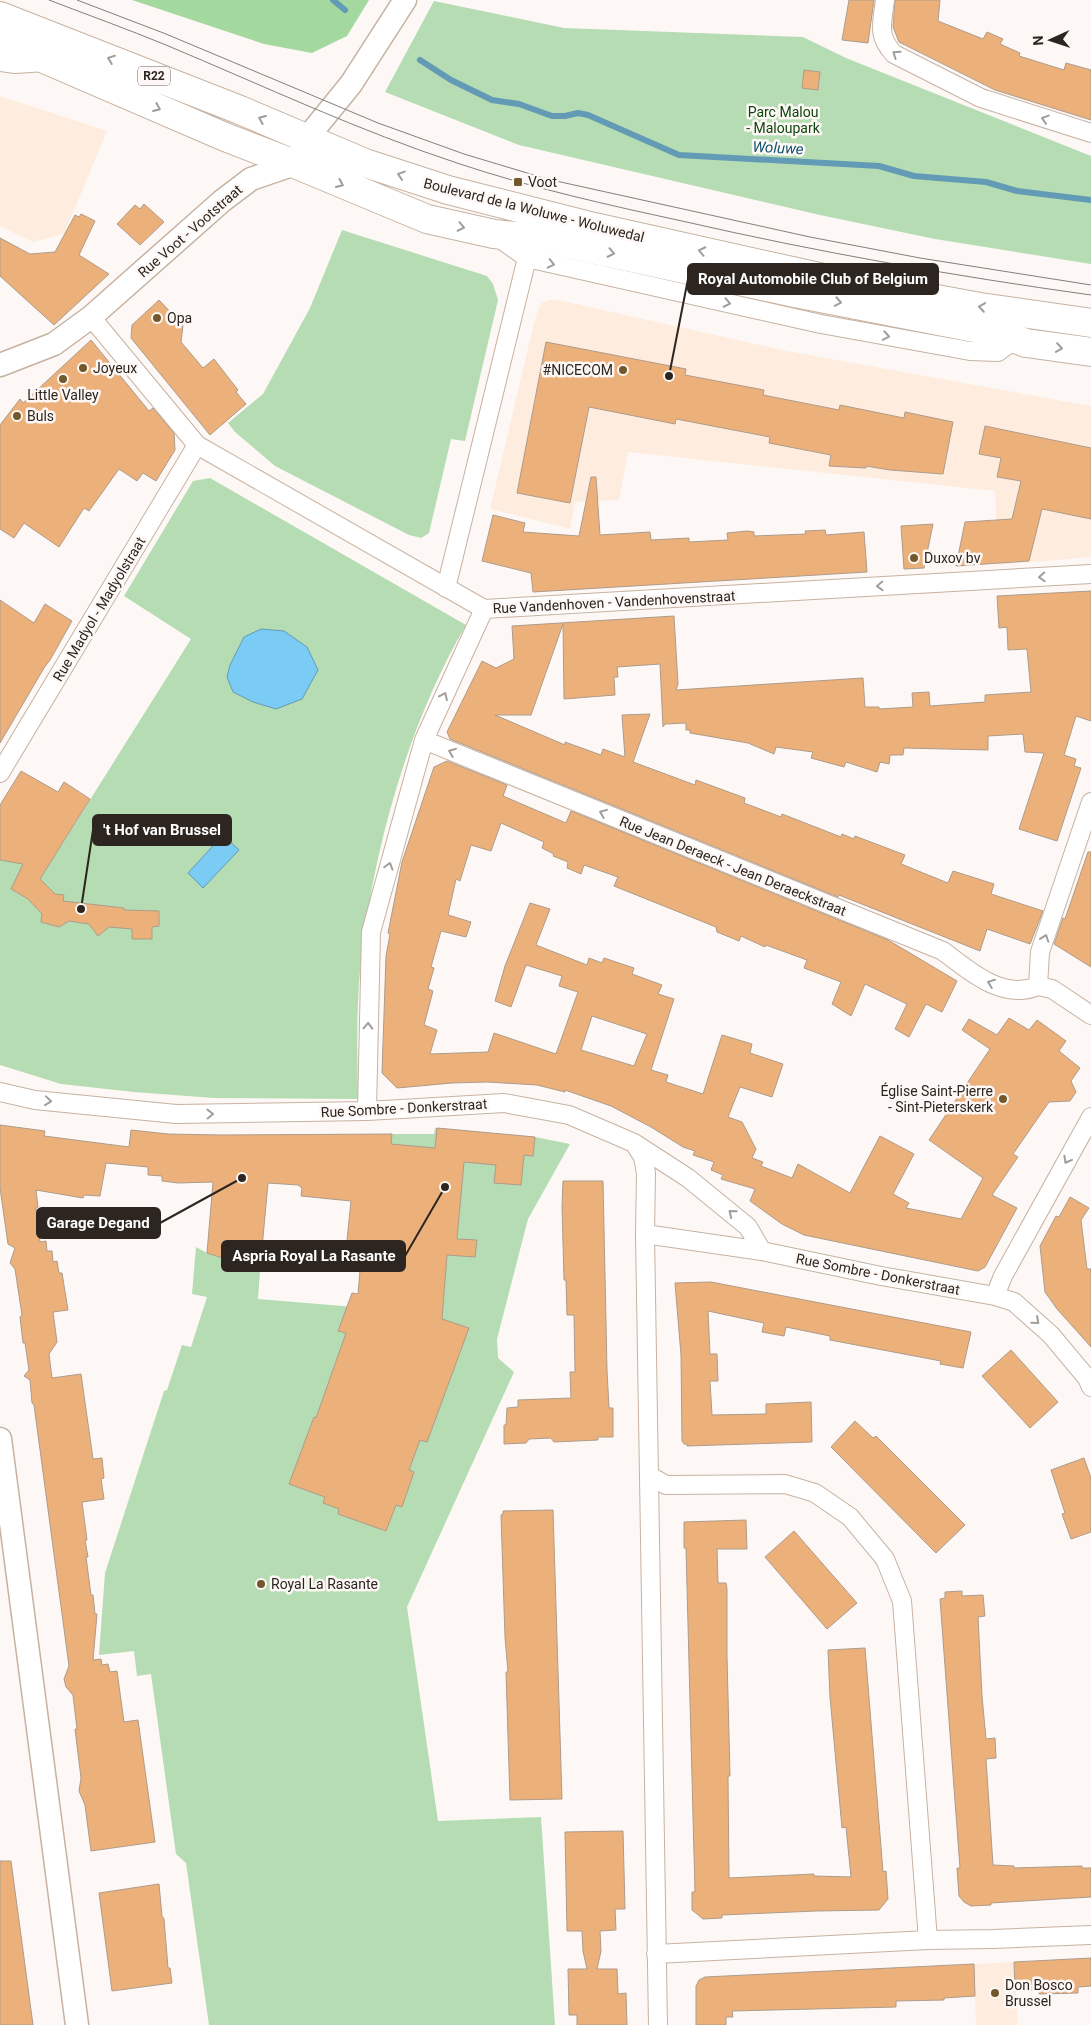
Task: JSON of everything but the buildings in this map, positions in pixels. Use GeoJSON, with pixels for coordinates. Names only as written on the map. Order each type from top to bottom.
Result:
{"type":"FeatureCollection","features":[{"type":"Feature","properties":{"kind":"highway","name":"Boulevard de la Woluwe - Woluwedal"},"geometry":{"type":"LineString","coordinates":[[0,16],[240,110],[365,163],[448,190],[594,227],[828,279],[980,307],[1091,323]]}},
{"type":"Feature","properties":{"kind":"highway","name":"Boulevard de la Woluwe - Woluwedal"},"geometry":{"type":"LineString","coordinates":[[0,40],[224,137],[295,164],[427,219],[494,234],[546,239],[795,293],[995,332],[1014,340],[1091,352]]}},
{"type":"Feature","properties":{"kind":"street"},"geometry":{"type":"LineString","coordinates":[[295,164],[306,138],[351,84],[405,0]]}},
{"type":"Feature","properties":{"kind":"street"},"geometry":{"type":"LineString","coordinates":[[885,0],[881,31],[885,44],[894,54],[981,98],[1091,133]]}},
{"type":"Feature","properties":{"kind":"street","name":"Boulevard de la Woluwe - Woluwedal"},"geometry":{"type":"LineString","coordinates":[[0,62],[15,64],[48,61]]}},
{"type":"Feature","properties":{"kind":"street","name":"Rue Voot - Vootstraat"},"geometry":{"type":"LineString","coordinates":[[0,365],[54,344],[91,317],[251,179],[295,164]]}},
{"type":"Feature","properties":{"kind":"street","name":"Boulevard de la Woluwe - Woluwedal"},"geometry":{"type":"LineString","coordinates":[[494,234],[527,258],[822,324],[970,351],[998,352],[1014,340]]}},
{"type":"Feature","properties":{"kind":"street"},"geometry":{"type":"LineString","coordinates":[[446,588],[527,258]]}},
{"type":"Feature","properties":{"kind":"street","name":"Rue Vandenhoven - Vandenhovenstraat"},"geometry":{"type":"LineString","coordinates":[[91,317],[197,446],[484,609],[1091,574]]}},
{"type":"Feature","properties":{"kind":"street","name":"Rue Madyol - Madyolstraat"},"geometry":{"type":"LineString","coordinates":[[0,773],[197,446]]}},
{"type":"Feature","properties":{"kind":"street"},"geometry":{"type":"LineString","coordinates":[[367,1111],[371,932],[424,740],[484,609]]}},
{"type":"Feature","properties":{"kind":"street","name":"Rue Jean Deraeck - Jean Deraeckstraat"},"geometry":{"type":"LineString","coordinates":[[424,740],[943,951],[969,972],[996,986],[1026,991],[1038,986]]}},
{"type":"Feature","properties":{"kind":"street"},"geometry":{"type":"LineString","coordinates":[[1091,802],[1040,952],[1038,986],[1052,989],[1091,1015]]}},
{"type":"Feature","properties":{"kind":"street","name":"Rue Sombre - Donkerstraat"},"geometry":{"type":"LineString","coordinates":[[0,1092],[35,1100],[176,1114],[367,1111],[504,1103],[569,1115],[634,1144],[688,1178],[748,1227],[762,1251]]}},
{"type":"Feature","properties":{"kind":"street"},"geometry":{"type":"LineString","coordinates":[[995,1296],[1003,1276],[1091,1117]]}},
{"type":"Feature","properties":{"kind":"street"},"geometry":{"type":"LineString","coordinates":[[634,1144],[643,1157],[646,1173],[645,1234],[658,2025]]}},
{"type":"Feature","properties":{"kind":"street","name":"Rue Sombre - Donkerstraat"},"geometry":{"type":"LineString","coordinates":[[645,1234],[762,1251],[881,1276],[995,1296],[1014,1302],[1051,1335],[1087,1378],[1091,1387]]}},
{"type":"Feature","properties":{"kind":"street"},"geometry":{"type":"LineString","coordinates":[[0,1439],[77,2025]]}},
{"type":"Feature","properties":{"kind":"street"},"geometry":{"type":"LineString","coordinates":[[650,1476],[666,1484],[785,1484],[816,1494],[850,1516],[886,1559],[902,1601],[928,1940]]}},
{"type":"Feature","properties":{"kind":"street"},"geometry":{"type":"LineString","coordinates":[[656,1954],[928,1940],[993,1940],[1091,1935]]}},
{"type":"Feature","properties":{"kind":"shaded area"},"geometry":{"type":"Polygon","coordinates":[[[0,96],[107,131],[64,234],[33,242],[0,226],[0,96]]]}},
{"type":"Feature","properties":{"kind":"shaded area"},"geometry":{"type":"Polygon","coordinates":[[[549,300],[558,300],[782,350],[1091,406],[1091,557],[998,565],[995,491],[628,452],[619,500],[575,502],[570,529],[490,509],[534,323],[542,303],[549,300]]]}},
{"type":"Feature","properties":{"kind":"shaded area","name":"Don Bosco Brussel"},"geometry":{"type":"Polygon","coordinates":[[[1014,1962],[1018,2025],[976,2025],[974,1964],[1014,1962]]]}},
{"type":"Feature","properties":{"kind":"green space"},"geometry":{"type":"Polygon","coordinates":[[[132,0],[369,0],[347,36],[312,53],[264,44],[132,0]]]}},
{"type":"Feature","properties":{"kind":"green space","name":"Parc Malou - Maloupark"},"geometry":{"type":"Polygon","coordinates":[[[434,1],[564,28],[803,37],[846,58],[1091,156],[1091,264],[935,239],[820,215],[519,145],[385,92],[434,1]]]}},
{"type":"Feature","properties":{"kind":"green space"},"geometry":{"type":"Polygon","coordinates":[[[342,230],[487,276],[493,284],[498,300],[465,441],[451,439],[429,533],[421,538],[409,535],[275,466],[235,432],[228,423],[263,394],[310,308],[342,230]]]}},
{"type":"Feature","properties":{"kind":"green space"},"geometry":{"type":"Polygon","coordinates":[[[210,478],[466,625],[446,662],[412,741],[398,783],[376,868],[360,970],[357,1026],[358,1099],[214,1098],[134,1092],[61,1084],[0,1065],[0,838],[61,846],[191,639],[124,596],[193,481],[210,478]]]}},
{"type":"Feature","properties":{"kind":"green space","name":"Royal La Rasante"},"geometry":{"type":"Polygon","coordinates":[[[435,1128],[535,1137],[570,1144],[528,1219],[497,1339],[498,1358],[514,1372],[407,1607],[438,1821],[541,1817],[555,2025],[209,2025],[186,1863],[176,1854],[151,1674],[137,1676],[134,1651],[99,1655],[105,1573],[164,1391],[167,1390],[182,1345],[191,1347],[207,1297],[192,1294],[196,1247],[207,1253],[260,1270],[258,1299],[355,1307],[358,1294],[374,1134],[434,1134],[435,1128]]]}},
{"type":"Feature","properties":{"kind":"water"},"geometry":{"type":"Polygon","coordinates":[[[261,629],[284,631],[307,647],[318,670],[302,699],[276,709],[253,702],[233,692],[227,677],[230,665],[244,637],[261,629]]]}},
{"type":"Feature","properties":{"kind":"water"},"geometry":{"type":"Polygon","coordinates":[[[223,835],[239,850],[203,888],[188,873],[223,835]]]}},
{"type":"Feature","properties":{"kind":"waterway","name":"Woluwe"},"geometry":{"type":"LineString","coordinates":[[333,0],[345,10]]}},
{"type":"Feature","properties":{"kind":"waterway","name":"Woluwe"},"geometry":{"type":"LineString","coordinates":[[420,60],[451,80],[492,100],[519,104],[552,116],[578,113],[588,115],[679,155],[879,166],[914,176],[986,182],[1017,191],[1091,200]]}},
{"type":"Feature","properties":{"kind":"tram line"},"geometry":{"type":"LineString","coordinates":[[49,0],[166,45],[312,108],[385,137],[460,164],[515,181],[598,202],[784,243],[988,280],[1091,295]]}},
{"type":"Feature","properties":{"kind":"tram line"},"geometry":{"type":"LineString","coordinates":[[77,0],[166,34],[378,123],[464,154],[547,179],[810,237],[920,258],[1091,285]]}},
{"type":"Feature","properties":{"kind":"place","name":"Voot"},"geometry":{"type":"Point","coordinates":[518,182]}},
{"type":"Feature","properties":{"kind":"place","name":"Opa"},"geometry":{"type":"Point","coordinates":[157,318]}},
{"type":"Feature","properties":{"kind":"place","name":"Joyeux"},"geometry":{"type":"Point","coordinates":[83,368]}},
{"type":"Feature","properties":{"kind":"place","name":"#NICECOM"},"geometry":{"type":"Point","coordinates":[623,370]}},
{"type":"Feature","properties":{"kind":"place","name":"Royal Automobile Club of Belgium"},"geometry":{"type":"Point","coordinates":[669,376]}},
{"type":"Feature","properties":{"kind":"place","name":"Little Valley"},"geometry":{"type":"Point","coordinates":[63,379]}},
{"type":"Feature","properties":{"kind":"place","name":"Buls"},"geometry":{"type":"Point","coordinates":[17,416]}},
{"type":"Feature","properties":{"kind":"place","name":"Duxov bv"},"geometry":{"type":"Point","coordinates":[914,558]}},
{"type":"Feature","properties":{"kind":"place","name":"'t Hof van Brussel"},"geometry":{"type":"Point","coordinates":[81,909]}},
{"type":"Feature","properties":{"kind":"place","name":"Église Saint-Pierre - Sint-Pieterskerk"},"geometry":{"type":"Point","coordinates":[1003,1099]}},
{"type":"Feature","properties":{"kind":"place","name":"Garage Degand"},"geometry":{"type":"Point","coordinates":[242,1178]}},
{"type":"Feature","properties":{"kind":"place","name":"Aspria Royal La Rasante"},"geometry":{"type":"Point","coordinates":[445,1187]}},
{"type":"Feature","properties":{"kind":"place","name":"Royal La Rasante"},"geometry":{"type":"Point","coordinates":[261,1584]}},
{"type":"Feature","properties":{"kind":"place","name":"Don Bosco Brussel"},"geometry":{"type":"Point","coordinates":[995,1993]}}]}
